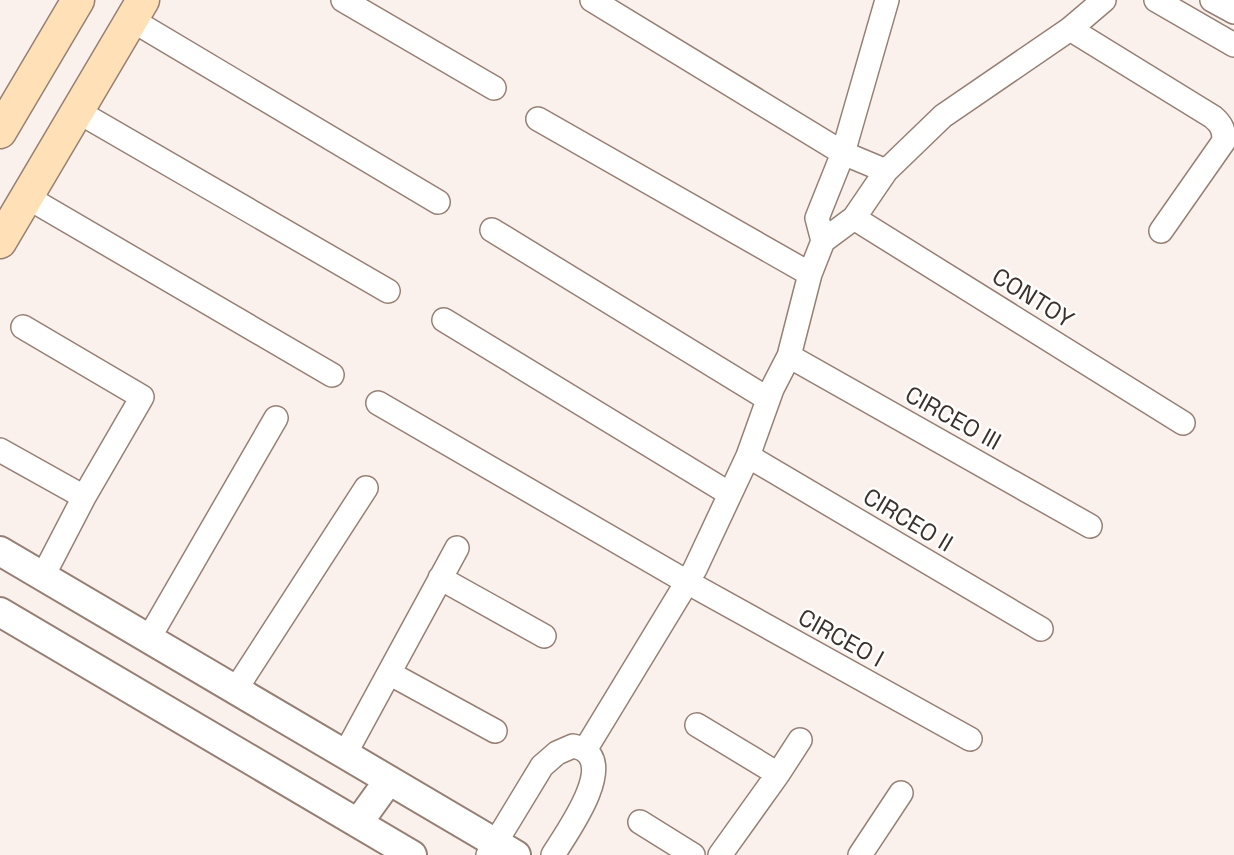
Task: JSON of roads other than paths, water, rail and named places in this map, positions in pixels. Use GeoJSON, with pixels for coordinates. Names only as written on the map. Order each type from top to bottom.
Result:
{"type":"FeatureCollection","features":[{"type":"Feature","properties":{"kind":"main road"},"geometry":{"type":"LineString","coordinates":[[0,132],[78,0]]}},
{"type":"Feature","properties":{"kind":"main road"},"geometry":{"type":"LineString","coordinates":[[0,242],[138,10]]}},
{"type":"Feature","properties":{"kind":"street"},"geometry":{"type":"LineString","coordinates":[[343,0],[494,88]]}},
{"type":"Feature","properties":{"kind":"street"},"geometry":{"type":"LineString","coordinates":[[592,0],[843,153],[886,171]]}},
{"type":"Feature","properties":{"kind":"street"},"geometry":{"type":"LineString","coordinates":[[823,241],[817,218],[843,153],[887,0]]}},
{"type":"Feature","properties":{"kind":"street"},"geometry":{"type":"LineString","coordinates":[[585,750],[695,569],[730,495],[748,456],[768,399],[789,356],[810,274],[823,241],[854,218],[886,171],[943,116],[1070,29],[1104,0]]}},
{"type":"Feature","properties":{"kind":"street"},"geometry":{"type":"LineString","coordinates":[[1156,0],[1234,45]]}},
{"type":"Feature","properties":{"kind":"street"},"geometry":{"type":"LineString","coordinates":[[1212,0],[1234,12]]}},
{"type":"Feature","properties":{"kind":"street"},"geometry":{"type":"LineString","coordinates":[[138,10],[438,202]]}},
{"type":"Feature","properties":{"kind":"street"},"geometry":{"type":"LineString","coordinates":[[1070,29],[1213,117],[1224,132],[1224,141],[1161,230]]}},
{"type":"Feature","properties":{"kind":"street"},"geometry":{"type":"LineString","coordinates":[[77,111],[388,291]]}},
{"type":"Feature","properties":{"kind":"street"},"geometry":{"type":"LineString","coordinates":[[538,119],[810,274]]}},
{"type":"Feature","properties":{"kind":"street"},"geometry":{"type":"LineString","coordinates":[[27,197],[332,375]]}},
{"type":"Feature","properties":{"kind":"street","name":"CONTOY"},"geometry":{"type":"LineString","coordinates":[[854,218],[1183,423]]}},
{"type":"Feature","properties":{"kind":"street"},"geometry":{"type":"LineString","coordinates":[[492,230],[768,399]]}},
{"type":"Feature","properties":{"kind":"street"},"geometry":{"type":"LineString","coordinates":[[444,320],[730,495]]}},
{"type":"Feature","properties":{"kind":"street"},"geometry":{"type":"LineString","coordinates":[[23,327],[142,397],[84,497],[43,576]]}},
{"type":"Feature","properties":{"kind":"street","name":"CIRCEO III"},"geometry":{"type":"LineString","coordinates":[[789,356],[1090,526]]}},
{"type":"Feature","properties":{"kind":"street","name":"CIRCEO I"},"geometry":{"type":"LineString","coordinates":[[378,402],[687,582],[970,739]]}},
{"type":"Feature","properties":{"kind":"street"},"geometry":{"type":"LineString","coordinates":[[149,638],[276,418]]}},
{"type":"Feature","properties":{"kind":"street"},"geometry":{"type":"LineString","coordinates":[[0,450],[84,497]]}},
{"type":"Feature","properties":{"kind":"street","name":"CIRCEO II"},"geometry":{"type":"LineString","coordinates":[[748,456],[1041,629]]}},
{"type":"Feature","properties":{"kind":"street"},"geometry":{"type":"LineString","coordinates":[[236,689],[366,488]]}},
{"type":"Feature","properties":{"kind":"street"},"geometry":{"type":"LineString","coordinates":[[345,754],[457,548]]}},
{"type":"Feature","properties":{"kind":"street"},"geometry":{"type":"LineString","coordinates":[[2,556],[43,576],[236,689],[389,780],[500,851],[542,766],[557,753],[573,746],[585,750],[593,760],[593,778],[587,799],[553,855]]}},
{"type":"Feature","properties":{"kind":"street"},"geometry":{"type":"LineString","coordinates":[[440,578],[544,636]]}},
{"type":"Feature","properties":{"kind":"street"},"geometry":{"type":"LineString","coordinates":[[0,612],[412,855]]}},
{"type":"Feature","properties":{"kind":"street"},"geometry":{"type":"LineString","coordinates":[[389,673],[495,732]]}},
{"type":"Feature","properties":{"kind":"street"},"geometry":{"type":"LineString","coordinates":[[697,725],[778,774]]}},
{"type":"Feature","properties":{"kind":"street"},"geometry":{"type":"LineString","coordinates":[[720,855],[800,740]]}},
{"type":"Feature","properties":{"kind":"street"},"geometry":{"type":"LineString","coordinates":[[358,823],[389,780]]}},
{"type":"Feature","properties":{"kind":"street"},"geometry":{"type":"LineString","coordinates":[[860,855],[901,793]]}},
{"type":"Feature","properties":{"kind":"street"},"geometry":{"type":"LineString","coordinates":[[640,822],[693,855]]}}]}
